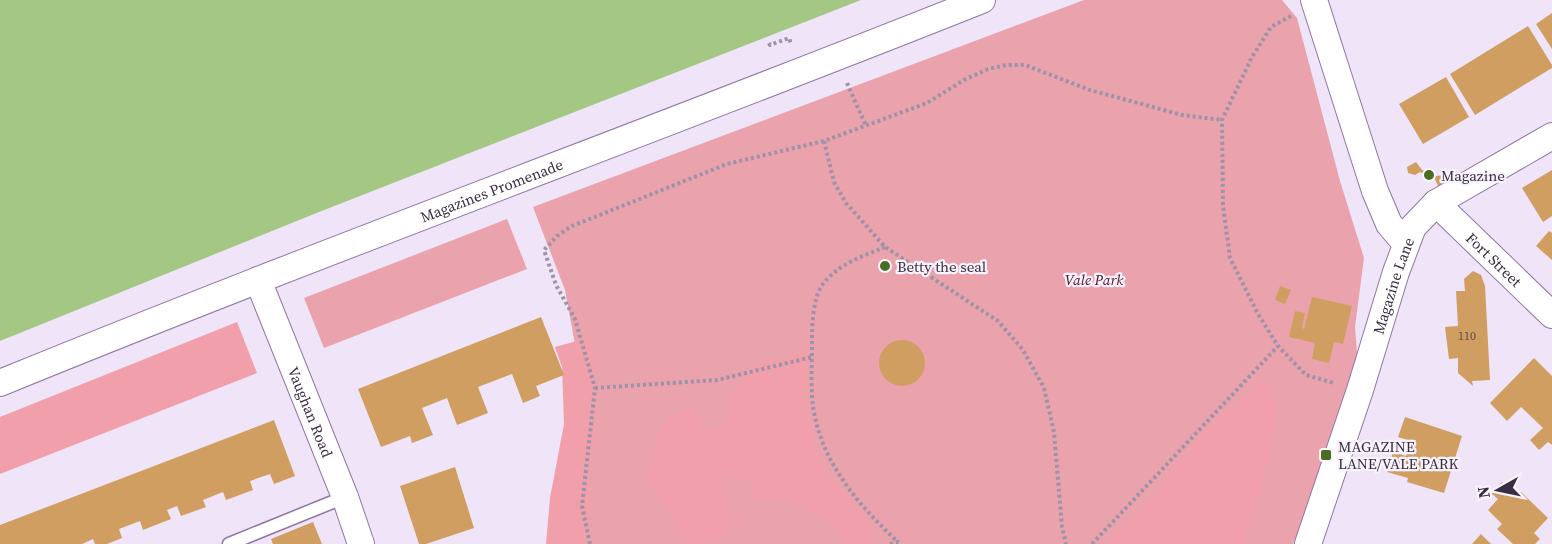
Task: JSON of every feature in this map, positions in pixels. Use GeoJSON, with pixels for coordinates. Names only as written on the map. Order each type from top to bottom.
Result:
{"type":"FeatureCollection","features":[{"type":"Feature","properties":{"kind":"street","name":"Magazines Promenade"},"geometry":{"type":"LineString","coordinates":[[0,382],[982,0]]}},
{"type":"Feature","properties":{"kind":"street","name":"Magazine Lane"},"geometry":{"type":"LineString","coordinates":[[1308,544],[1406,244],[1389,224],[1375,191],[1315,1]]}},
{"type":"Feature","properties":{"kind":"street"},"geometry":{"type":"LineString","coordinates":[[1406,244],[1413,227],[1436,203],[1552,136]]}},
{"type":"Feature","properties":{"kind":"street","name":"Fort Street"},"geometry":{"type":"LineString","coordinates":[[1436,203],[1552,315]]}},
{"type":"Feature","properties":{"kind":"street","name":"Vaughan Road"},"geometry":{"type":"LineString","coordinates":[[258,280],[345,497],[361,544]]}},
{"type":"Feature","properties":{"kind":"lane"},"geometry":{"type":"LineString","coordinates":[[229,544],[345,497]]}},
{"type":"Feature","properties":{"kind":"path"},"geometry":{"type":"LineString","coordinates":[[1315,1],[1270,27],[1251,57],[1222,120],[1223,206],[1230,258],[1258,314],[1278,346],[1306,375],[1360,390]]}},
{"type":"Feature","properties":{"kind":"path"},"geometry":{"type":"LineString","coordinates":[[769,43],[770,45],[787,39]]}},
{"type":"Feature","properties":{"kind":"path"},"geometry":{"type":"LineString","coordinates":[[836,58],[866,126]]}},
{"type":"Feature","properties":{"kind":"path"},"geometry":{"type":"LineString","coordinates":[[590,544],[582,506],[595,388],[575,319],[556,285],[544,250],[557,236],[572,226],[727,164],[824,141],[927,103],[964,80],[988,69],[1006,65],[1025,65],[1090,90],[1182,115],[1222,120]]}},
{"type":"Feature","properties":{"kind":"path"},"geometry":{"type":"LineString","coordinates":[[824,141],[834,182],[846,203],[885,247],[998,321],[1023,350],[1044,388],[1054,432],[1062,527],[1066,544]]}},
{"type":"Feature","properties":{"kind":"path"},"geometry":{"type":"LineString","coordinates":[[885,247],[845,264],[822,285],[813,315],[812,397],[817,428],[828,457],[853,495],[873,519],[899,543]]}},
{"type":"Feature","properties":{"kind":"path"},"geometry":{"type":"LineString","coordinates":[[1092,544],[1278,346]]}},
{"type":"Feature","properties":{"kind":"path"},"geometry":{"type":"LineString","coordinates":[[595,388],[717,380],[812,357]]}},
{"type":"Feature","properties":{"kind":"path"},"geometry":{"type":"LineString","coordinates":[[890,544],[899,543]]}},
{"type":"Feature","properties":{"kind":"green space","name":"Vale Park"},"geometry":{"type":"Polygon","coordinates":[[[1084,0],[1282,0],[1297,18],[1340,181],[1364,258],[1355,327],[1360,390],[1293,544],[570,544],[587,409],[565,290],[533,207],[1084,0]]]}},
{"type":"Feature","properties":{"kind":"green space"},"geometry":{"type":"Polygon","coordinates":[[[507,219],[527,269],[324,348],[304,298],[507,219]]]}},
{"type":"Feature","properties":{"kind":"shaded area"},"geometry":{"type":"Polygon","coordinates":[[[0,0],[861,0],[319,212],[0,341],[0,0]]]}},
{"type":"Feature","properties":{"kind":"shaded area"},"geometry":{"type":"Polygon","coordinates":[[[237,322],[257,373],[0,474],[0,417],[237,322]]]}},
{"type":"Feature","properties":{"kind":"shaded area"},"geometry":{"type":"Polygon","coordinates":[[[591,337],[594,358],[589,418],[598,445],[586,454],[582,464],[591,504],[586,544],[546,544],[550,498],[564,424],[562,367],[555,347],[591,337]]]}},
{"type":"Feature","properties":{"kind":"shaded area"},"geometry":{"type":"Polygon","coordinates":[[[808,346],[808,413],[815,446],[830,476],[868,522],[876,539],[869,544],[843,544],[841,535],[830,521],[787,499],[757,501],[751,483],[736,476],[726,478],[720,486],[731,518],[746,520],[725,530],[716,543],[688,544],[643,474],[654,462],[656,442],[662,427],[673,416],[692,408],[700,417],[706,430],[716,429],[729,420],[728,399],[758,361],[783,361],[808,346]]]}},
{"type":"Feature","properties":{"kind":"shaded area"},"geometry":{"type":"Polygon","coordinates":[[[1270,384],[1276,405],[1272,448],[1243,544],[1106,544],[1138,514],[1196,442],[1221,417],[1259,385],[1270,384]]]}},
{"type":"Feature","properties":{"kind":"building"},"geometry":{"type":"Polygon","coordinates":[[[1552,13],[1552,49],[1536,24],[1552,13]]]}},
{"type":"Feature","properties":{"kind":"building"},"geometry":{"type":"Polygon","coordinates":[[[1528,26],[1552,68],[1475,115],[1450,74],[1528,26]]]}},
{"type":"Feature","properties":{"kind":"building"},"geometry":{"type":"Polygon","coordinates":[[[1446,77],[1469,117],[1423,144],[1399,104],[1446,77]]]}},
{"type":"Feature","properties":{"kind":"building","name":"Magazine"},"geometry":{"type":"Polygon","coordinates":[[[1416,162],[1422,170],[1436,176],[1445,175],[1450,181],[1443,186],[1438,186],[1435,179],[1420,172],[1415,175],[1408,173],[1407,167],[1416,162]]]}},
{"type":"Feature","properties":{"kind":"building"},"geometry":{"type":"Polygon","coordinates":[[[1552,170],[1552,216],[1543,222],[1522,188],[1552,170]]]}},
{"type":"Feature","properties":{"kind":"building"},"geometry":{"type":"Polygon","coordinates":[[[1549,231],[1552,233],[1552,260],[1536,246],[1549,231]]]}},
{"type":"Feature","properties":{"kind":"building"},"geometry":{"type":"Polygon","coordinates":[[[1473,271],[1481,275],[1485,286],[1490,380],[1472,381],[1473,386],[1458,373],[1458,358],[1449,359],[1445,327],[1458,326],[1456,291],[1465,291],[1464,279],[1473,271]]]}},
{"type":"Feature","properties":{"kind":"building"},"geometry":{"type":"Polygon","coordinates":[[[1280,286],[1291,290],[1285,304],[1275,300],[1280,286]]]}},
{"type":"Feature","properties":{"kind":"building"},"geometry":{"type":"Polygon","coordinates":[[[1312,297],[1352,306],[1343,344],[1334,342],[1329,363],[1312,359],[1315,343],[1289,337],[1295,311],[1305,313],[1302,328],[1304,329],[1312,297]]]}},
{"type":"Feature","properties":{"kind":"building"},"geometry":{"type":"Polygon","coordinates":[[[541,317],[564,375],[536,386],[540,396],[523,403],[512,374],[478,387],[488,413],[457,425],[447,398],[422,408],[433,435],[412,443],[410,436],[381,447],[358,389],[541,317]]]}},
{"type":"Feature","properties":{"kind":"building"},"geometry":{"type":"Polygon","coordinates":[[[902,340],[911,341],[919,346],[924,354],[924,372],[919,380],[911,385],[902,386],[893,385],[885,380],[880,372],[879,363],[880,354],[885,346],[893,341],[902,340]]]}},
{"type":"Feature","properties":{"kind":"building"},"geometry":{"type":"Polygon","coordinates":[[[1534,358],[1552,376],[1552,445],[1548,442],[1539,450],[1530,440],[1543,428],[1521,407],[1507,421],[1490,403],[1534,358]]]}},
{"type":"Feature","properties":{"kind":"building"},"geometry":{"type":"Polygon","coordinates":[[[1405,417],[1462,436],[1444,493],[1407,482],[1408,478],[1387,472],[1393,452],[1406,456],[1411,441],[1398,437],[1405,417]]]}},
{"type":"Feature","properties":{"kind":"building"},"geometry":{"type":"Polygon","coordinates":[[[274,420],[295,476],[274,484],[270,474],[250,481],[253,490],[226,500],[223,492],[203,500],[206,507],[181,516],[177,506],[167,510],[171,519],[143,530],[140,521],[119,529],[122,538],[107,544],[95,544],[93,539],[82,544],[0,544],[0,525],[274,420]]]}},
{"type":"Feature","properties":{"kind":"building"},"geometry":{"type":"Polygon","coordinates":[[[455,467],[474,528],[426,544],[419,544],[400,486],[455,467]]]}},
{"type":"Feature","properties":{"kind":"building"},"geometry":{"type":"Polygon","coordinates":[[[1502,482],[1517,496],[1521,492],[1548,518],[1534,533],[1540,539],[1535,544],[1513,544],[1497,529],[1502,524],[1488,510],[1498,499],[1491,493],[1502,482]]]}},
{"type":"Feature","properties":{"kind":"building"},"geometry":{"type":"Polygon","coordinates":[[[313,522],[322,544],[273,544],[271,539],[313,522]]]}},
{"type":"Feature","properties":{"kind":"building"},"geometry":{"type":"Polygon","coordinates":[[[1481,534],[1491,544],[1472,544],[1481,534]]]}},
{"type":"Feature","properties":{"kind":"place","name":"Magazine"},"geometry":{"type":"Point","coordinates":[1429,175]}},
{"type":"Feature","properties":{"kind":"place","name":"Betty the seal"},"geometry":{"type":"Point","coordinates":[885,266]}},
{"type":"Feature","properties":{"kind":"place","name":"MAGAZINE LANE/VALE PARK"},"geometry":{"type":"Point","coordinates":[1326,455]}}]}
